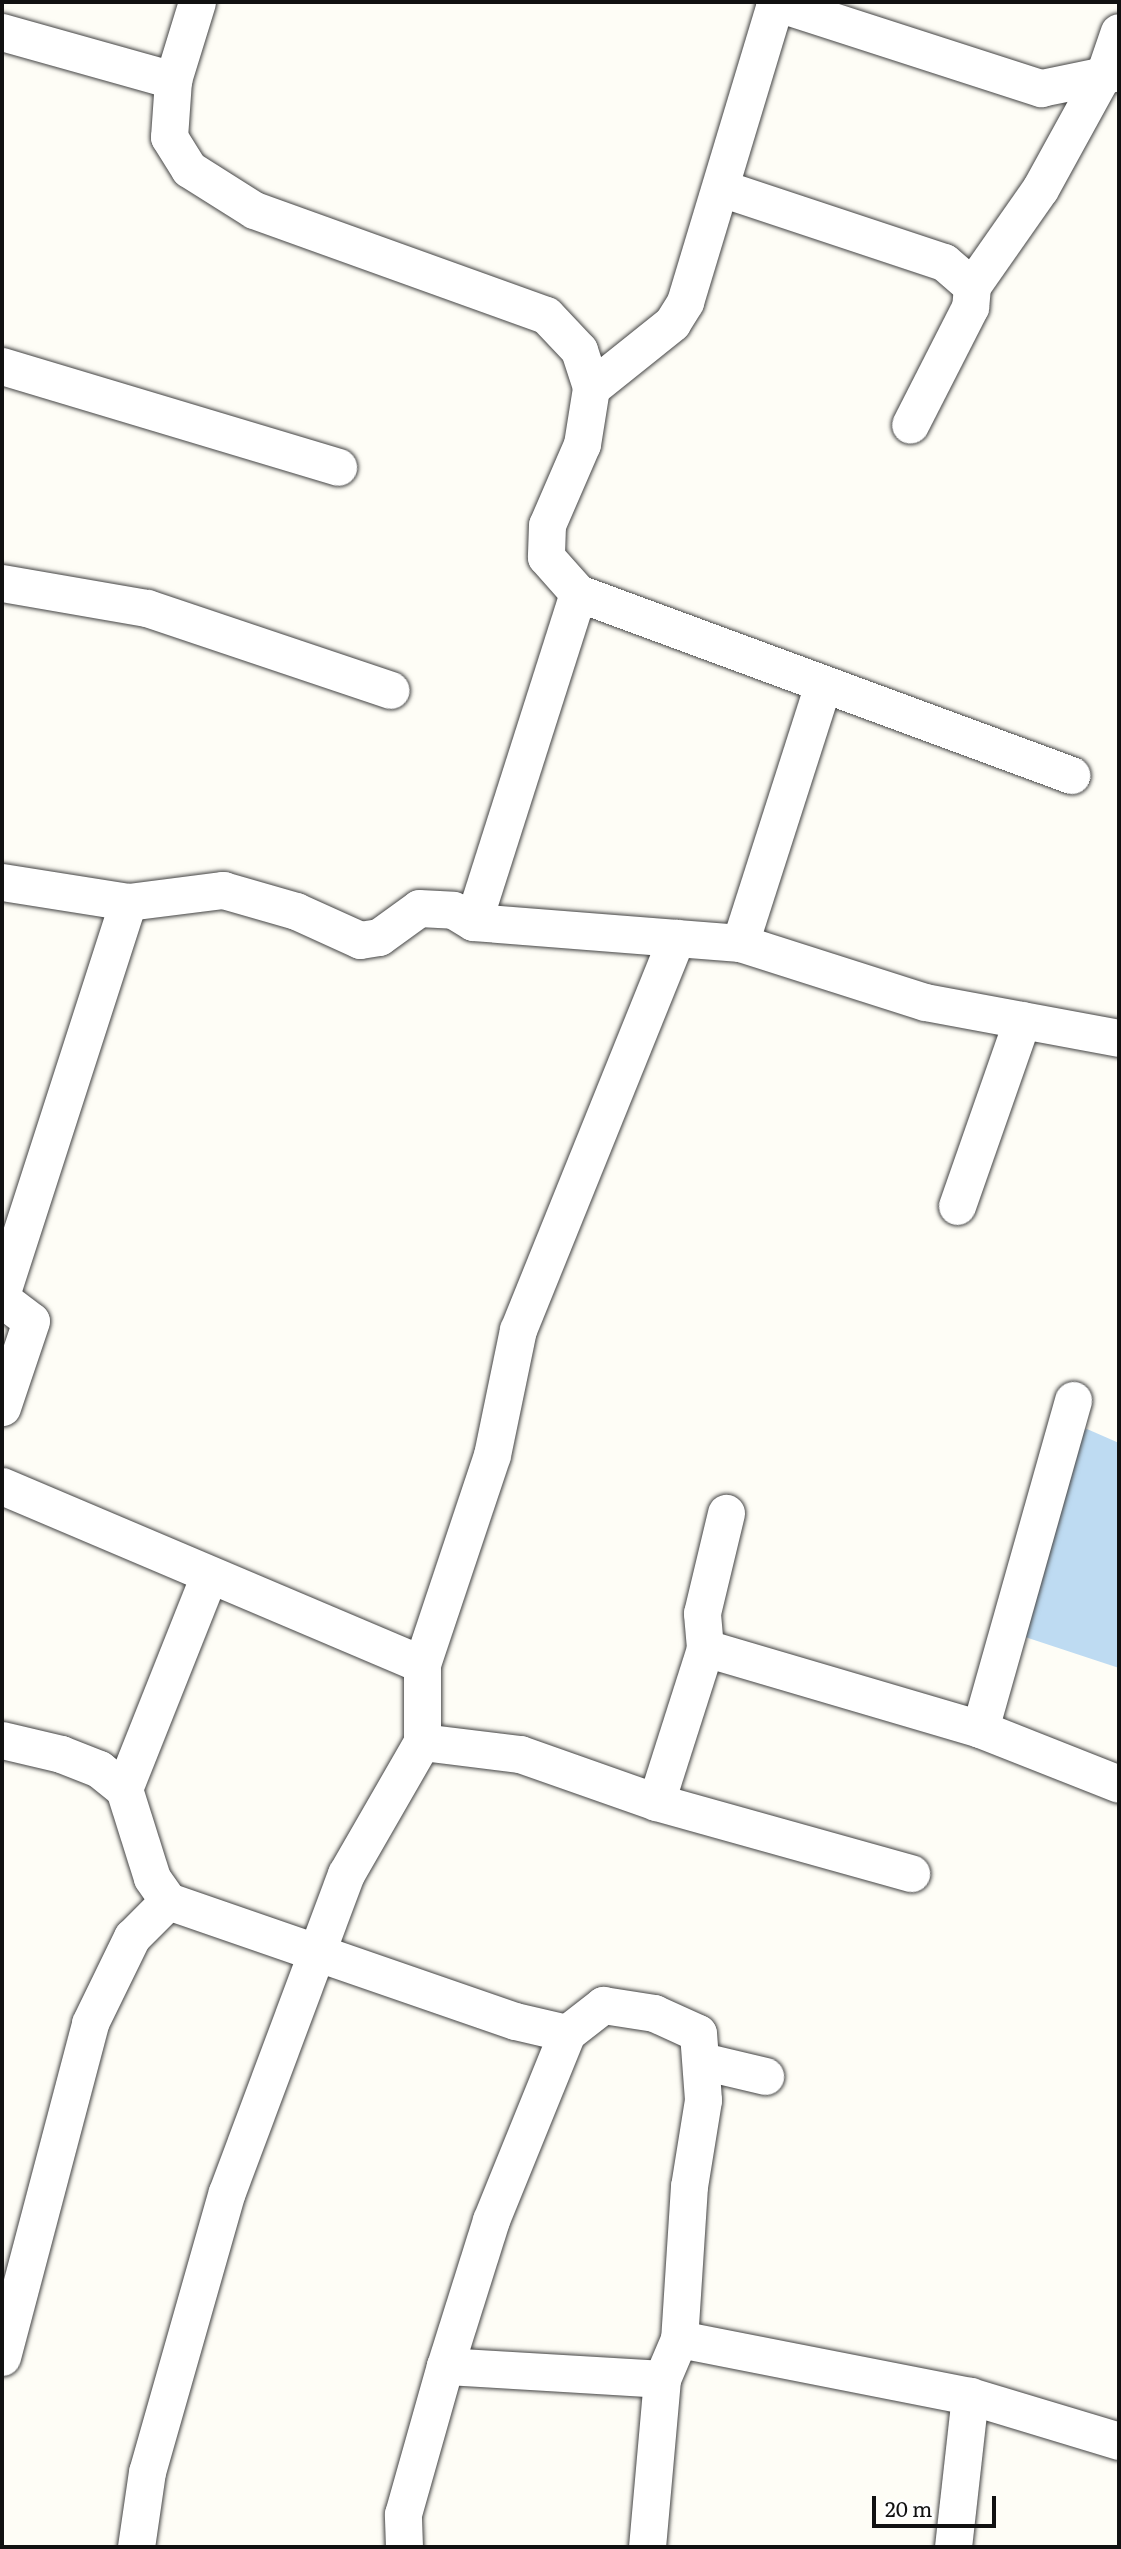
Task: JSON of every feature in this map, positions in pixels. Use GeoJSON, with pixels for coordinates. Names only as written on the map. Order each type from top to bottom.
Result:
{"type":"FeatureCollection","features":[{"type":"Feature","properties":{"kind":"street"},"geometry":{"type":"LineString","coordinates":[[197,2],[173,80],[169,137],[189,169],[254,210],[546,315],[579,350],[591,388],[582,444],[547,525],[546,557],[578,593],[1071,775]]}},
{"type":"Feature","properties":{"kind":"street"},"geometry":{"type":"LineString","coordinates":[[591,388],[672,323],[685,302],[774,3],[1041,88],[1113,71]]}},
{"type":"Feature","properties":{"kind":"street"},"geometry":{"type":"LineString","coordinates":[[2,32],[173,80]]}},
{"type":"Feature","properties":{"kind":"street"},"geometry":{"type":"LineString","coordinates":[[910,425],[970,307],[972,286],[1040,189],[1113,71],[1119,32]]}},
{"type":"Feature","properties":{"kind":"street"},"geometry":{"type":"LineString","coordinates":[[721,188],[944,262],[972,286]]}},
{"type":"Feature","properties":{"kind":"street"},"geometry":{"type":"LineString","coordinates":[[2,366],[338,467]]}},
{"type":"Feature","properties":{"kind":"street"},"geometry":{"type":"LineString","coordinates":[[2,583],[147,608],[391,690]]}},
{"type":"Feature","properties":{"kind":"street"},"geometry":{"type":"LineString","coordinates":[[473,922],[578,593]]}},
{"type":"Feature","properties":{"kind":"street"},"geometry":{"type":"LineString","coordinates":[[740,943],[823,684]]}},
{"type":"Feature","properties":{"kind":"street"},"geometry":{"type":"LineString","coordinates":[[2,882],[128,902],[223,890],[296,911],[360,940],[379,937],[419,908],[453,910],[473,922],[740,943],[925,1002],[1119,1038]]}},
{"type":"Feature","properties":{"kind":"street"},"geometry":{"type":"LineString","coordinates":[[2,1292],[128,902]]}},
{"type":"Feature","properties":{"kind":"street"},"geometry":{"type":"LineString","coordinates":[[136,2547],[147,2472],[184,2334],[227,2192],[346,1874],[422,1742],[422,1664],[492,1455],[518,1330],[676,938]]}},
{"type":"Feature","properties":{"kind":"street"},"geometry":{"type":"LineString","coordinates":[[957,1206],[1022,1020]]}},
{"type":"Feature","properties":{"kind":"street"},"geometry":{"type":"LineString","coordinates":[[2,1299],[31,1321],[2,1407]]}},
{"type":"Feature","properties":{"kind":"street"},"geometry":{"type":"LineString","coordinates":[[980,1729],[1073,1400]]}},
{"type":"Feature","properties":{"kind":"street"},"geometry":{"type":"LineString","coordinates":[[2,1486],[208,1578],[422,1664]]}},
{"type":"Feature","properties":{"kind":"street"},"geometry":{"type":"LineString","coordinates":[[656,1802],[705,1648],[702,1613],[726,1513]]}},
{"type":"Feature","properties":{"kind":"street"},"geometry":{"type":"LineString","coordinates":[[208,1578],[124,1789],[152,1878],[168,1901],[314,1954],[567,2033]]}},
{"type":"Feature","properties":{"kind":"street"},"geometry":{"type":"LineString","coordinates":[[705,1648],[980,1729],[1119,1784]]}},
{"type":"Feature","properties":{"kind":"street"},"geometry":{"type":"LineString","coordinates":[[2,1740],[74,1759],[124,1789]]}},
{"type":"Feature","properties":{"kind":"street"},"geometry":{"type":"LineString","coordinates":[[422,1742],[520,1754],[656,1802],[911,1873]]}},
{"type":"Feature","properties":{"kind":"street"},"geometry":{"type":"LineString","coordinates":[[2,2357],[90,2023],[132,1937],[168,1901]]}},
{"type":"Feature","properties":{"kind":"street"},"geometry":{"type":"LineString","coordinates":[[404,2547],[403,2514],[445,2366],[491,2220],[567,2033],[603,2005],[654,2013],[698,2032],[702,2061],[679,2339],[662,2379],[647,2547]]}},
{"type":"Feature","properties":{"kind":"street"},"geometry":{"type":"LineString","coordinates":[[702,2061],[765,2076]]}},
{"type":"Feature","properties":{"kind":"street"},"geometry":{"type":"LineString","coordinates":[[679,2339],[970,2396],[1119,2441]]}},
{"type":"Feature","properties":{"kind":"street"},"geometry":{"type":"LineString","coordinates":[[445,2366],[662,2379]]}},
{"type":"Feature","properties":{"kind":"street"},"geometry":{"type":"LineString","coordinates":[[953,2547],[970,2396]]}},
{"type":"Feature","properties":{"kind":"water"},"geometry":{"type":"Polygon","coordinates":[[[1087,1429],[1119,1443],[1119,1668],[998,1628],[1070,1435],[1087,1429]]]}}]}
